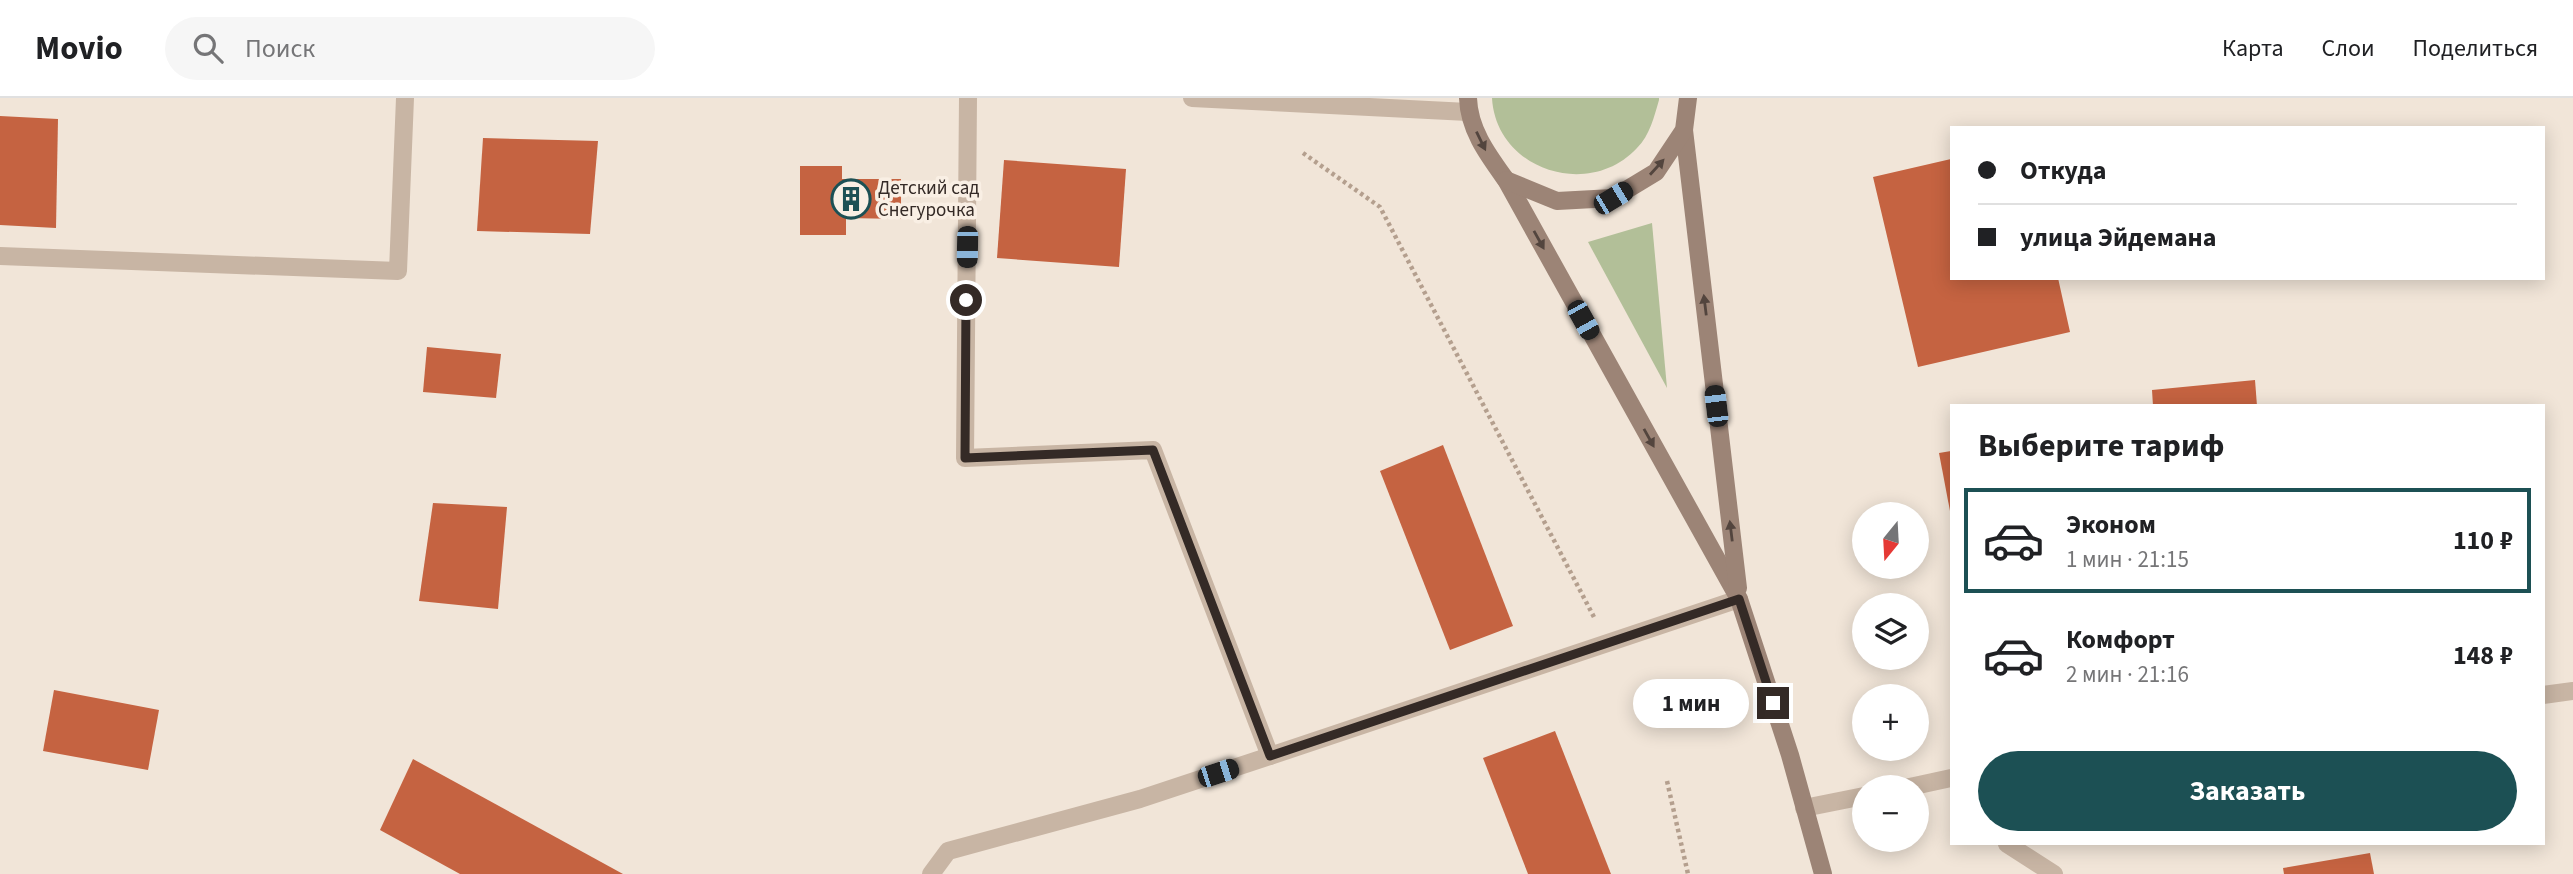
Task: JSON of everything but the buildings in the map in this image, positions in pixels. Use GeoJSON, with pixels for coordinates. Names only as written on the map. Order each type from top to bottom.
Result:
{"type":"FeatureCollection","features":[{"type":"Feature","properties":{"kind":"main road"},"geometry":{"type":"LineString","coordinates":[[1688,98],[1684,130],[1739,599],[1823,874]]}},
{"type":"Feature","properties":{"kind":"main road"},"geometry":{"type":"LineString","coordinates":[[1468,105],[1481,145],[1506,180],[1739,599]]}},
{"type":"Feature","properties":{"kind":"main road"},"geometry":{"type":"LineString","coordinates":[[1506,180],[1557,201],[1613,198],[1656,172],[1684,130]]}},
{"type":"Feature","properties":{"kind":"street"},"geometry":{"type":"LineString","coordinates":[[0,256],[398,271],[405,98]]}},
{"type":"Feature","properties":{"kind":"street"},"geometry":{"type":"LineString","coordinates":[[968,98],[965,458],[1153,450],[1270,756]]}},
{"type":"Feature","properties":{"kind":"street"},"geometry":{"type":"LineString","coordinates":[[1192,98],[1468,105]]}},
{"type":"Feature","properties":{"kind":"street"},"geometry":{"type":"LineString","coordinates":[[931,874],[948,851],[1140,799],[1739,599]]}},
{"type":"Feature","properties":{"kind":"street"},"geometry":{"type":"LineString","coordinates":[[2545,695],[2573,691]]}},
{"type":"Feature","properties":{"kind":"street"},"geometry":{"type":"LineString","coordinates":[[1929,784],[1950,781]]}},
{"type":"Feature","properties":{"kind":"street"},"geometry":{"type":"LineString","coordinates":[[1804,808],[1852,798]]}},
{"type":"Feature","properties":{"kind":"street"},"geometry":{"type":"LineString","coordinates":[[2009,845],[2054,874]]}},
{"type":"Feature","properties":{"kind":"path"},"geometry":{"type":"LineString","coordinates":[[1303,153],[1380,207],[1607,644]]}},
{"type":"Feature","properties":{"kind":"path"},"geometry":{"type":"LineString","coordinates":[[1667,781],[1688,874]]}},
{"type":"Feature","properties":{"kind":"green space"},"geometry":{"type":"Polygon","coordinates":[[[1492,98],[1659,100],[1648,132],[1637,148],[1617,164],[1595,172],[1571,174],[1548,170],[1527,159],[1510,144],[1497,123],[1492,98]]]}},
{"type":"Feature","properties":{"kind":"green space"},"geometry":{"type":"Polygon","coordinates":[[[1652,223],[1667,388],[1588,242],[1652,223]]]}},
{"type":"Feature","properties":{"kind":"place","name":"Детский сад Снегурочка"},"geometry":{"type":"Point","coordinates":[851,199]}},
{"type":"Feature","properties":{"kind":"route"},"geometry":{"type":"LineString","coordinates":[[966,300],[965,458],[1153,450],[1270,756],[1739,599],[1773,703]]}}]}
